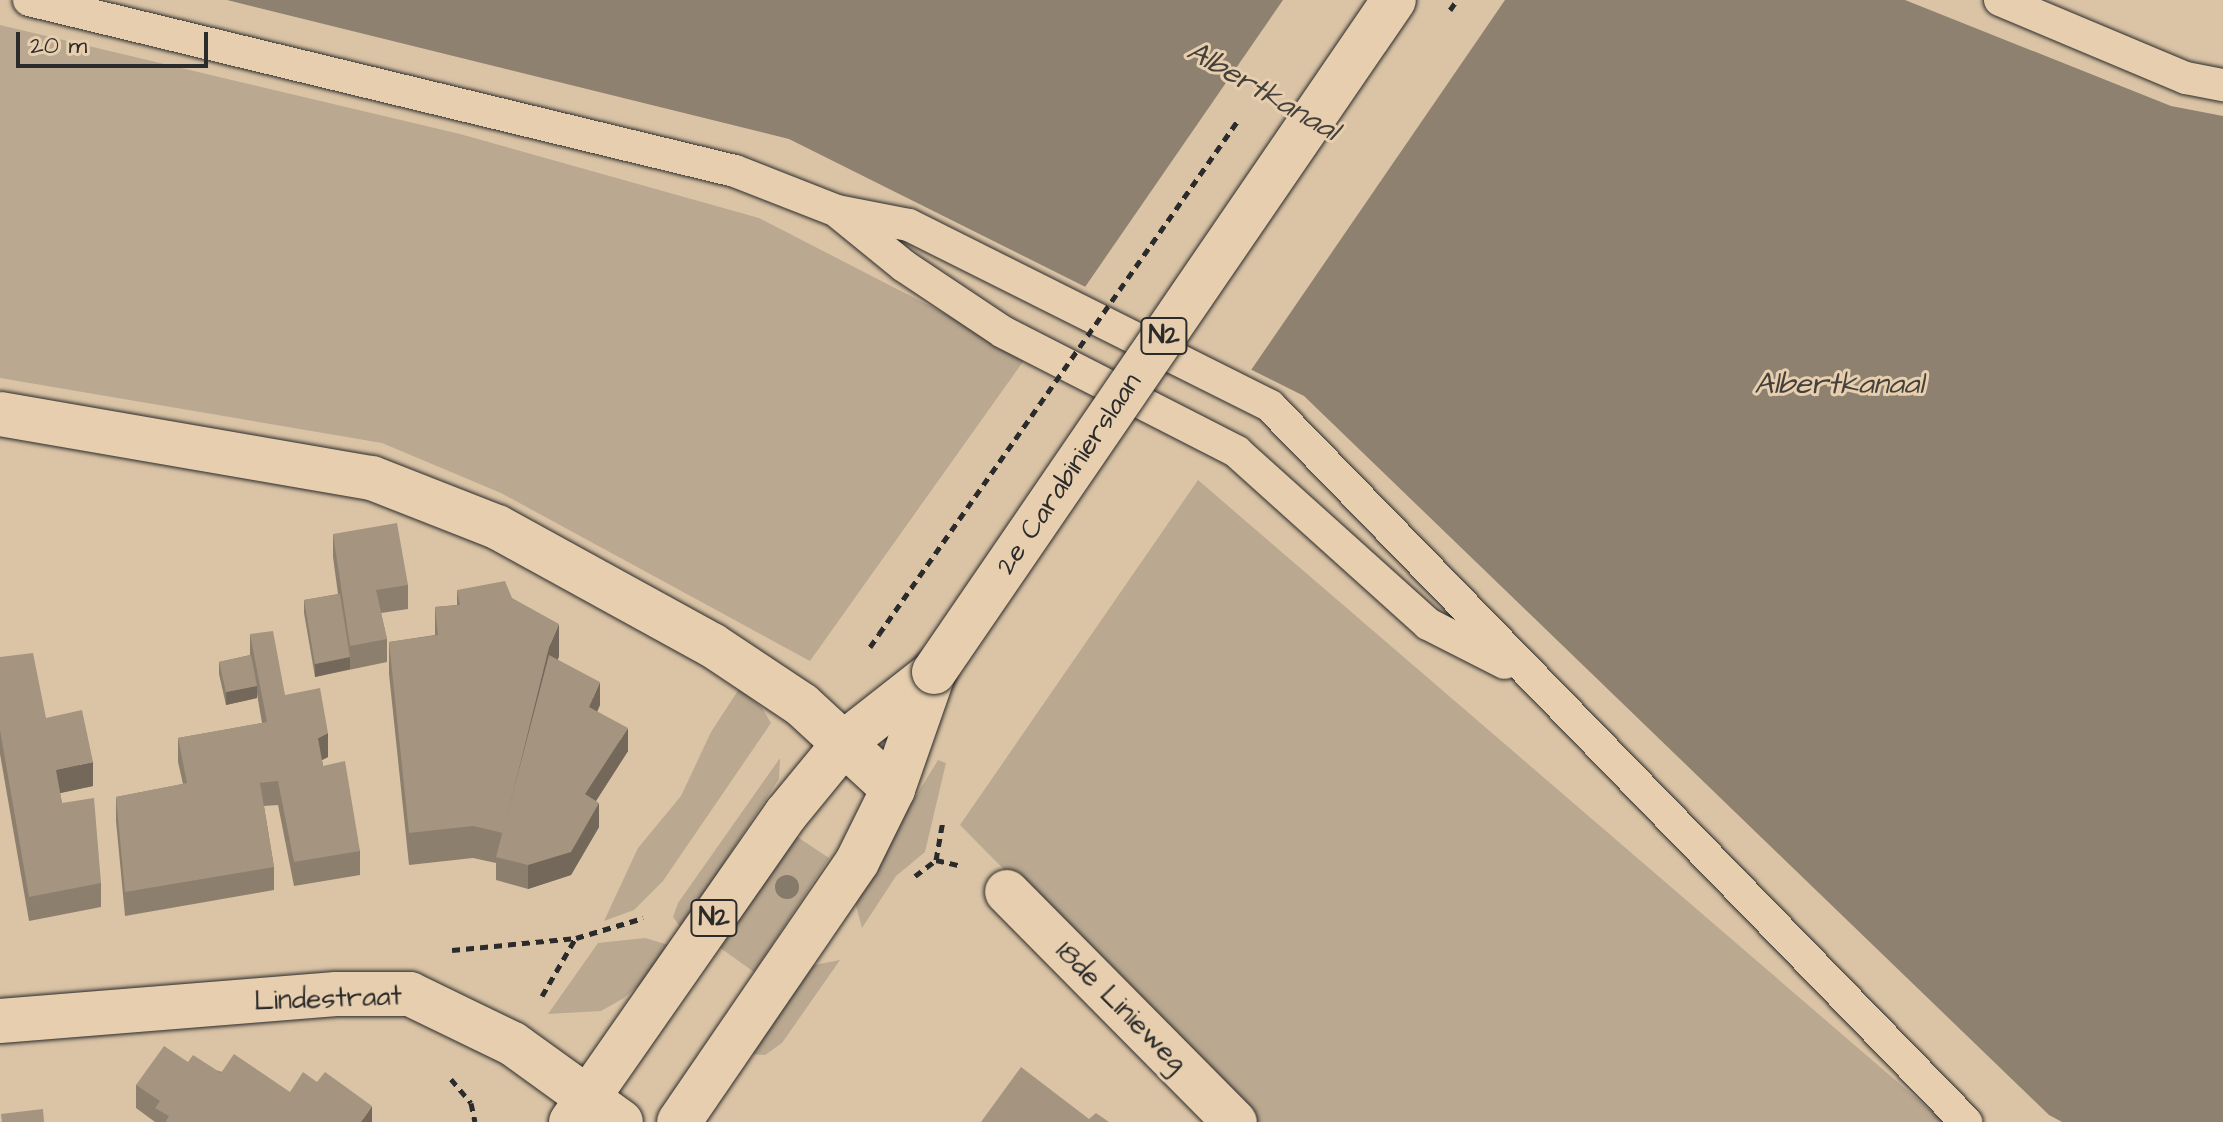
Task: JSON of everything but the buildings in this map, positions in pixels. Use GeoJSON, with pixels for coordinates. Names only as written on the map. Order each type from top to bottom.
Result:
{"type":"FeatureCollection","features":[{"type":"Feature","properties":{"kind":"street","name":"2e Carabinierslaan"},"geometry":{"type":"LineString","coordinates":[[679,1122],[857,862],[893,789],[934,672],[1394,0]]}},
{"type":"Feature","properties":{"kind":"street"},"geometry":{"type":"LineString","coordinates":[[0,414],[372,478],[497,527],[712,645],[802,705],[846,741],[893,789]]}},
{"type":"Feature","properties":{"kind":"street","name":"2e Carabinierslaan"},"geometry":{"type":"LineString","coordinates":[[593,1114],[786,814],[846,741],[934,672]]}},
{"type":"Feature","properties":{"kind":"street","name":"18de Linieweg"},"geometry":{"type":"LineString","coordinates":[[1007,892],[1235,1122]]}},
{"type":"Feature","properties":{"kind":"street","name":"Lindestraat"},"geometry":{"type":"LineString","coordinates":[[0,1021],[336,994],[410,994],[513,1044],[593,1114]]}},
{"type":"Feature","properties":{"kind":"lane"},"geometry":{"type":"LineString","coordinates":[[29,0],[735,171],[837,211],[909,225],[1270,406],[1525,673],[1966,1122]]}},
{"type":"Feature","properties":{"kind":"lane"},"geometry":{"type":"LineString","coordinates":[[2000,0],[2186,78],[2223,85]]}},
{"type":"Feature","properties":{"kind":"lane"},"geometry":{"type":"LineString","coordinates":[[837,211],[904,266],[1003,332],[1237,452],[1428,624],[1525,673]]}},
{"type":"Feature","properties":{"kind":"path"},"geometry":{"type":"LineString","coordinates":[[879,634],[1241,117]]}},
{"type":"Feature","properties":{"kind":"path"},"geometry":{"type":"LineString","coordinates":[[576,938],[648,917]]}},
{"type":"Feature","properties":{"kind":"path"},"geometry":{"type":"LineString","coordinates":[[471,1103],[475,1122]]}},
{"type":"Feature","properties":{"kind":"shaded area"},"geometry":{"type":"Polygon","coordinates":[[[0,25],[460,134],[759,218],[1027,356],[810,661],[501,493],[382,443],[0,378],[0,25]]]}},
{"type":"Feature","properties":{"kind":"shaded area"},"geometry":{"type":"Polygon","coordinates":[[[1198,480],[1944,1122],[1253,1122],[960,825],[1198,480]]]}},
{"type":"Feature","properties":{"kind":"shaded area"},"geometry":{"type":"Polygon","coordinates":[[[739,689],[762,708],[771,723],[663,881],[634,910],[604,921],[638,848],[681,796],[711,732],[739,689]]]}},
{"type":"Feature","properties":{"kind":"shaded area"},"geometry":{"type":"Polygon","coordinates":[[[780,758],[779,779],[681,928],[673,917],[678,903],[780,758]]]}},
{"type":"Feature","properties":{"kind":"shaded area"},"geometry":{"type":"Polygon","coordinates":[[[938,760],[946,763],[925,852],[896,876],[862,928],[854,898],[938,760]]]}},
{"type":"Feature","properties":{"kind":"shaded area"},"geometry":{"type":"Polygon","coordinates":[[[796,836],[829,858],[754,972],[719,947],[796,836]]]}},
{"type":"Feature","properties":{"kind":"shaded area"},"geometry":{"type":"Polygon","coordinates":[[[645,938],[669,945],[652,974],[624,998],[601,1011],[548,1014],[598,943],[645,938]]]}},
{"type":"Feature","properties":{"kind":"shaded area"},"geometry":{"type":"Polygon","coordinates":[[[840,960],[782,1043],[765,1055],[751,1054],[809,966],[840,960]]]}},
{"type":"Feature","properties":{"kind":"water","name":"Albertkanaal"},"geometry":{"type":"Polygon","coordinates":[[[227,0],[1905,0],[2171,106],[2223,116],[2223,1122],[2062,1122],[2049,1115],[1304,396],[789,139],[227,0]]]}},
{"type":"Feature","properties":{"kind":"pier"},"geometry":{"type":"Polygon","coordinates":[[[1283,0],[1505,0],[1249,373],[1083,290],[1283,0]]]}}]}
